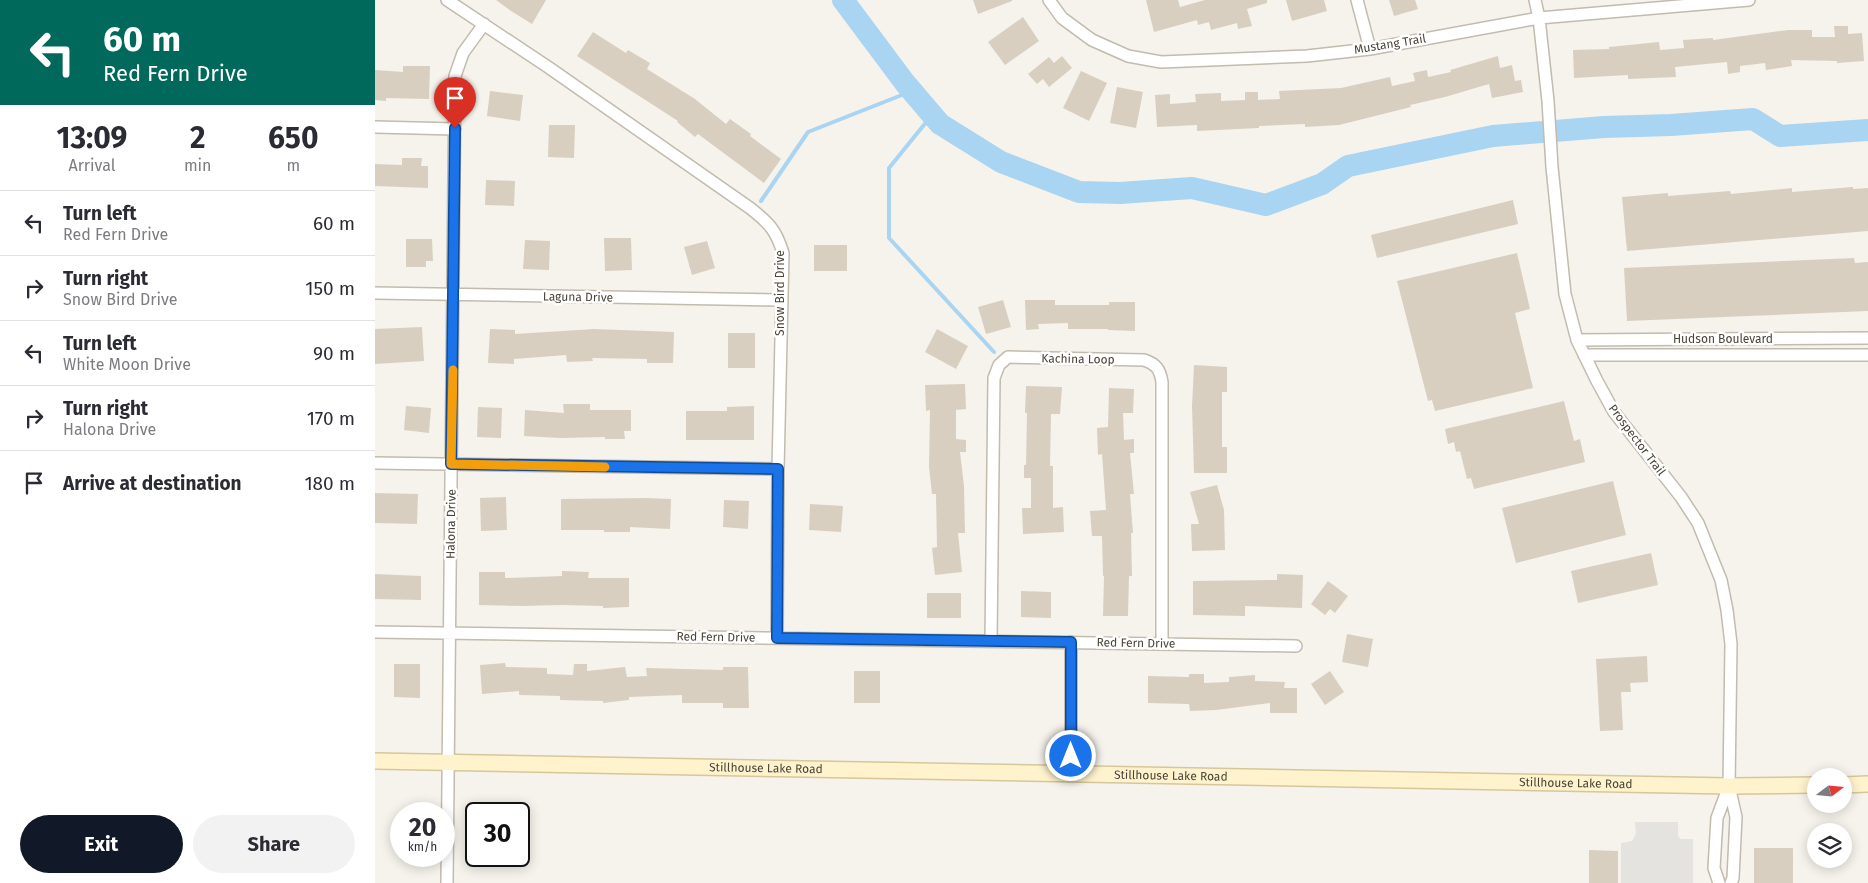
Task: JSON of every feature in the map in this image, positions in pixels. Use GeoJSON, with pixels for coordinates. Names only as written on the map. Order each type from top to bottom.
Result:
{"type":"FeatureCollection","features":[{"type":"Feature","properties":{"kind":"main road","name":"Stillhouse Lake Road"},"geometry":{"type":"LineString","coordinates":[[375,761],[1729,786],[1807,785]]}},
{"type":"Feature","properties":{"kind":"main road"},"geometry":{"type":"LineString","coordinates":[[1853,785],[1868,784]]}},
{"type":"Feature","properties":{"kind":"street","name":"Snow Bird Drive"},"geometry":{"type":"LineString","coordinates":[[447,0],[750,208],[769,224],[779,240],[783,253],[778,469],[777,638]]}},
{"type":"Feature","properties":{"kind":"street","name":"Mustang Trail"},"geometry":{"type":"LineString","coordinates":[[1049,0],[1062,18],[1092,40],[1128,56],[1161,62],[1307,56],[1370,48],[1539,18],[1749,0]]}},
{"type":"Feature","properties":{"kind":"street"},"geometry":{"type":"LineString","coordinates":[[1357,0],[1370,48]]}},
{"type":"Feature","properties":{"kind":"street","name":"Prospector Trail"},"geometry":{"type":"LineString","coordinates":[[1535,0],[1539,18],[1548,101],[1552,167],[1565,294],[1577,340],[1614,412],[1681,497],[1698,523],[1713,556],[1721,580],[1731,644],[1729,786],[1736,817],[1733,878],[1731,883]]}},
{"type":"Feature","properties":{"kind":"street","name":"Halona Drive"},"geometry":{"type":"LineString","coordinates":[[447,883],[455,76],[463,53],[484,24]]}},
{"type":"Feature","properties":{"kind":"street"},"geometry":{"type":"LineString","coordinates":[[375,127],[455,128]]}},
{"type":"Feature","properties":{"kind":"street","name":"Laguna Drive"},"geometry":{"type":"LineString","coordinates":[[375,293],[781,300]]}},
{"type":"Feature","properties":{"kind":"street","name":"Hudson Boulevard"},"geometry":{"type":"LineString","coordinates":[[1577,340],[1868,338]]}},
{"type":"Feature","properties":{"kind":"street","name":"Hudson Boulevard"},"geometry":{"type":"LineString","coordinates":[[1584,355],[1868,355]]}},
{"type":"Feature","properties":{"kind":"street","name":"Kachina Loop"},"geometry":{"type":"LineString","coordinates":[[991,641],[994,378],[999,365],[1008,357],[1143,360],[1153,363],[1160,371],[1162,382],[1162,644]]}},
{"type":"Feature","properties":{"kind":"street"},"geometry":{"type":"LineString","coordinates":[[375,463],[778,469]]}},
{"type":"Feature","properties":{"kind":"street","name":"Red Fern Drive"},"geometry":{"type":"LineString","coordinates":[[375,632],[1296,646]]}},
{"type":"Feature","properties":{"kind":"street"},"geometry":{"type":"LineString","coordinates":[[1071,642],[1071,774]]}},
{"type":"Feature","properties":{"kind":"street","name":"Prospector Trail"},"geometry":{"type":"LineString","coordinates":[[1719,883],[1714,868],[1717,818],[1729,786]]}},
{"type":"Feature","properties":{"kind":"shaded area"},"geometry":{"type":"Polygon","coordinates":[[[1635,822],[1678,822],[1678,835],[1680,839],[1693,839],[1693,883],[1621,883],[1621,843],[1632,841],[1636,834],[1635,822]]]}},
{"type":"Feature","properties":{"kind":"building"},"geometry":{"type":"Polygon","coordinates":[[[496,0],[546,0],[532,24],[496,0]]]}},
{"type":"Feature","properties":{"kind":"building"},"geometry":{"type":"Polygon","coordinates":[[[973,0],[1012,0],[1012,1],[978,14],[973,0]]]}},
{"type":"Feature","properties":{"kind":"building"},"geometry":{"type":"Polygon","coordinates":[[[1146,0],[1178,0],[1180,7],[1205,0],[1267,0],[1267,3],[1247,9],[1252,26],[1238,29],[1237,23],[1211,30],[1209,22],[1198,25],[1197,20],[1154,32],[1146,0]]]}},
{"type":"Feature","properties":{"kind":"building"},"geometry":{"type":"Polygon","coordinates":[[[1286,0],[1324,0],[1327,11],[1292,21],[1286,0]]]}},
{"type":"Feature","properties":{"kind":"building"},"geometry":{"type":"Polygon","coordinates":[[[1389,0],[1415,0],[1418,9],[1394,16],[1389,0]]]}},
{"type":"Feature","properties":{"kind":"building"},"geometry":{"type":"Polygon","coordinates":[[[1023,17],[1039,41],[1005,65],[988,42],[1023,17]]]}},
{"type":"Feature","properties":{"kind":"building"},"geometry":{"type":"Polygon","coordinates":[[[1834,26],[1848,26],[1848,34],[1862,33],[1864,61],[1837,63],[1837,61],[1791,60],[1792,66],[1766,70],[1765,63],[1740,66],[1740,72],[1728,74],[1727,62],[1675,67],[1676,77],[1628,79],[1628,75],[1574,78],[1573,50],[1609,49],[1609,47],[1659,42],[1660,50],[1684,48],[1683,40],[1713,38],[1713,40],[1788,30],[1812,30],[1812,37],[1835,37],[1834,26]]]}},
{"type":"Feature","properties":{"kind":"building"},"geometry":{"type":"Polygon","coordinates":[[[593,32],[626,53],[628,50],[650,63],[647,69],[695,99],[726,124],[730,119],[781,159],[764,183],[698,134],[695,137],[678,121],[577,56],[593,32]]]}},
{"type":"Feature","properties":{"kind":"building"},"geometry":{"type":"Polygon","coordinates":[[[1062,56],[1072,68],[1049,87],[1043,79],[1037,84],[1028,74],[1049,57],[1054,63],[1062,56]]]}},
{"type":"Feature","properties":{"kind":"building"},"geometry":{"type":"Polygon","coordinates":[[[1498,56],[1500,68],[1512,65],[1515,81],[1521,80],[1523,92],[1492,98],[1489,84],[1410,105],[1411,107],[1339,125],[1305,127],[1305,124],[1197,131],[1197,125],[1157,127],[1155,95],[1170,94],[1170,104],[1196,102],[1195,94],[1221,93],[1221,101],[1245,100],[1245,92],[1258,92],[1258,100],[1280,99],[1279,91],[1341,88],[1390,77],[1392,86],[1415,81],[1413,73],[1427,70],[1428,77],[1451,72],[1450,70],[1498,56]]]}},
{"type":"Feature","properties":{"kind":"building"},"geometry":{"type":"Polygon","coordinates":[[[403,66],[430,66],[429,99],[386,98],[386,101],[375,100],[375,70],[403,72],[403,66]]]}},
{"type":"Feature","properties":{"kind":"building"},"geometry":{"type":"Polygon","coordinates":[[[1081,71],[1107,83],[1089,121],[1063,108],[1081,71]]]}},
{"type":"Feature","properties":{"kind":"building"},"geometry":{"type":"Polygon","coordinates":[[[1117,87],[1143,92],[1136,128],[1110,123],[1117,87]]]}},
{"type":"Feature","properties":{"kind":"building"},"geometry":{"type":"Polygon","coordinates":[[[490,91],[523,95],[520,121],[487,116],[490,91]]]}},
{"type":"Feature","properties":{"kind":"building"},"geometry":{"type":"Polygon","coordinates":[[[549,125],[575,125],[574,158],[548,157],[549,125]]]}},
{"type":"Feature","properties":{"kind":"building"},"geometry":{"type":"Polygon","coordinates":[[[402,158],[422,158],[421,166],[428,166],[428,188],[375,186],[375,164],[402,165],[402,158]]]}},
{"type":"Feature","properties":{"kind":"building"},"geometry":{"type":"Polygon","coordinates":[[[486,180],[515,181],[514,206],[485,205],[486,180]]]}},
{"type":"Feature","properties":{"kind":"building"},"geometry":{"type":"Polygon","coordinates":[[[1853,187],[1853,189],[1868,188],[1868,231],[1627,251],[1622,197],[1668,193],[1668,196],[1730,191],[1731,194],[1792,188],[1792,192],[1853,187]]]}},
{"type":"Feature","properties":{"kind":"building"},"geometry":{"type":"Polygon","coordinates":[[[1513,200],[1518,224],[1377,258],[1371,235],[1513,200]]]}},
{"type":"Feature","properties":{"kind":"building"},"geometry":{"type":"Polygon","coordinates":[[[604,238],[631,238],[632,270],[605,271],[604,238]]]}},
{"type":"Feature","properties":{"kind":"building"},"geometry":{"type":"Polygon","coordinates":[[[406,239],[432,239],[433,261],[426,261],[426,267],[406,267],[406,239]]]}},
{"type":"Feature","properties":{"kind":"building"},"geometry":{"type":"Polygon","coordinates":[[[525,240],[550,241],[549,270],[523,269],[525,240]]]}},
{"type":"Feature","properties":{"kind":"building"},"geometry":{"type":"Polygon","coordinates":[[[707,241],[715,268],[692,275],[684,247],[707,241]]]}},
{"type":"Feature","properties":{"kind":"building"},"geometry":{"type":"Polygon","coordinates":[[[814,245],[847,245],[847,271],[814,271],[814,245]]]}},
{"type":"Feature","properties":{"kind":"building"},"geometry":{"type":"Polygon","coordinates":[[[1517,253],[1530,309],[1515,313],[1533,388],[1435,411],[1432,400],[1428,401],[1397,281],[1517,253]]]}},
{"type":"Feature","properties":{"kind":"building"},"geometry":{"type":"Polygon","coordinates":[[[1854,258],[1855,263],[1868,262],[1868,311],[1627,321],[1624,268],[1854,258]]]}},
{"type":"Feature","properties":{"kind":"building"},"geometry":{"type":"Polygon","coordinates":[[[1003,300],[1011,327],[986,334],[978,307],[1003,300]]]}},
{"type":"Feature","properties":{"kind":"building"},"geometry":{"type":"Polygon","coordinates":[[[1025,300],[1055,300],[1055,305],[1109,305],[1109,302],[1135,302],[1135,331],[1068,329],[1068,323],[1038,324],[1039,329],[1026,330],[1025,300]]]}},
{"type":"Feature","properties":{"kind":"building"},"geometry":{"type":"Polygon","coordinates":[[[422,327],[424,361],[375,364],[375,329],[422,327]]]}},
{"type":"Feature","properties":{"kind":"building"},"geometry":{"type":"Polygon","coordinates":[[[490,329],[515,330],[515,334],[594,329],[674,332],[673,363],[647,363],[647,359],[592,358],[593,361],[567,362],[566,355],[514,359],[514,364],[488,363],[490,329]]]}},
{"type":"Feature","properties":{"kind":"building"},"geometry":{"type":"Polygon","coordinates":[[[937,329],[968,346],[956,369],[925,352],[937,329]]]}},
{"type":"Feature","properties":{"kind":"building"},"geometry":{"type":"Polygon","coordinates":[[[728,333],[755,333],[755,368],[728,368],[728,333]]]}},
{"type":"Feature","properties":{"kind":"building"},"geometry":{"type":"Polygon","coordinates":[[[1194,365],[1227,367],[1227,392],[1222,392],[1222,447],[1227,447],[1227,473],[1194,473],[1192,406],[1194,365]]]}},
{"type":"Feature","properties":{"kind":"building"},"geometry":{"type":"Polygon","coordinates":[[[965,384],[966,409],[956,410],[956,439],[966,440],[966,452],[960,452],[964,486],[965,533],[958,533],[962,572],[935,575],[932,548],[937,547],[936,494],[932,494],[929,467],[930,410],[926,411],[925,385],[965,384]]]}},
{"type":"Feature","properties":{"kind":"building"},"geometry":{"type":"Polygon","coordinates":[[[1026,386],[1062,387],[1060,414],[1051,414],[1050,466],[1053,466],[1053,508],[1063,507],[1064,532],[1023,534],[1022,508],[1031,508],[1031,478],[1024,478],[1024,465],[1026,465],[1026,386]]]}},
{"type":"Feature","properties":{"kind":"building"},"geometry":{"type":"Polygon","coordinates":[[[1109,388],[1134,389],[1133,413],[1123,413],[1124,440],[1134,439],[1134,453],[1130,453],[1134,494],[1130,494],[1133,533],[1131,533],[1132,576],[1129,576],[1128,616],[1103,616],[1102,536],[1092,536],[1090,511],[1106,510],[1102,454],[1098,455],[1097,428],[1108,427],[1109,388]]]}},
{"type":"Feature","properties":{"kind":"building"},"geometry":{"type":"Polygon","coordinates":[[[1564,401],[1574,441],[1580,439],[1585,462],[1474,489],[1471,478],[1467,479],[1460,451],[1456,452],[1454,442],[1448,444],[1445,429],[1564,401]]]}},
{"type":"Feature","properties":{"kind":"building"},"geometry":{"type":"Polygon","coordinates":[[[563,404],[590,404],[590,410],[631,410],[631,431],[624,431],[625,439],[524,436],[525,410],[564,413],[563,404]]]}},
{"type":"Feature","properties":{"kind":"building"},"geometry":{"type":"Polygon","coordinates":[[[406,406],[431,408],[429,433],[404,430],[406,406]]]}},
{"type":"Feature","properties":{"kind":"building"},"geometry":{"type":"Polygon","coordinates":[[[754,406],[754,440],[686,440],[686,411],[727,411],[727,407],[754,406]]]}},
{"type":"Feature","properties":{"kind":"building"},"geometry":{"type":"Polygon","coordinates":[[[478,407],[502,408],[501,438],[477,437],[478,407]]]}},
{"type":"Feature","properties":{"kind":"building"},"geometry":{"type":"Polygon","coordinates":[[[1613,481],[1626,535],[1516,563],[1502,508],[1613,481]]]}},
{"type":"Feature","properties":{"kind":"building"},"geometry":{"type":"Polygon","coordinates":[[[1217,485],[1224,510],[1225,550],[1192,551],[1191,524],[1199,524],[1190,492],[1217,485]]]}},
{"type":"Feature","properties":{"kind":"building"},"geometry":{"type":"Polygon","coordinates":[[[375,493],[418,494],[417,524],[375,523],[375,493]]]}},
{"type":"Feature","properties":{"kind":"building"},"geometry":{"type":"Polygon","coordinates":[[[506,497],[507,530],[481,531],[480,498],[506,497]]]}},
{"type":"Feature","properties":{"kind":"building"},"geometry":{"type":"Polygon","coordinates":[[[561,499],[671,499],[670,529],[630,527],[630,532],[561,530],[561,499]]]}},
{"type":"Feature","properties":{"kind":"building"},"geometry":{"type":"Polygon","coordinates":[[[724,500],[749,501],[748,529],[723,527],[724,500]]]}},
{"type":"Feature","properties":{"kind":"building"},"geometry":{"type":"Polygon","coordinates":[[[810,504],[843,506],[841,532],[809,530],[810,504]]]}},
{"type":"Feature","properties":{"kind":"building"},"geometry":{"type":"Polygon","coordinates":[[[1651,553],[1658,585],[1578,603],[1571,571],[1651,553]]]}},
{"type":"Feature","properties":{"kind":"building"},"geometry":{"type":"Polygon","coordinates":[[[562,571],[589,572],[588,578],[629,578],[629,607],[479,605],[479,572],[505,572],[505,578],[562,576],[562,571]]]}},
{"type":"Feature","properties":{"kind":"building"},"geometry":{"type":"Polygon","coordinates":[[[375,574],[421,576],[421,600],[375,599],[375,574]]]}},
{"type":"Feature","properties":{"kind":"building"},"geometry":{"type":"Polygon","coordinates":[[[1277,574],[1303,575],[1302,608],[1245,606],[1245,616],[1193,615],[1193,581],[1277,580],[1277,574]]]}},
{"type":"Feature","properties":{"kind":"building"},"geometry":{"type":"Polygon","coordinates":[[[1328,581],[1348,596],[1335,613],[1330,609],[1325,615],[1311,604],[1328,581]]]}},
{"type":"Feature","properties":{"kind":"building"},"geometry":{"type":"Polygon","coordinates":[[[1021,591],[1051,592],[1051,618],[1021,617],[1021,591]]]}},
{"type":"Feature","properties":{"kind":"building"},"geometry":{"type":"Polygon","coordinates":[[[927,593],[961,593],[961,618],[927,618],[927,593]]]}},
{"type":"Feature","properties":{"kind":"building"},"geometry":{"type":"Polygon","coordinates":[[[1347,634],[1373,639],[1368,667],[1342,662],[1347,634]]]}},
{"type":"Feature","properties":{"kind":"building"},"geometry":{"type":"Polygon","coordinates":[[[1647,656],[1648,682],[1630,683],[1631,692],[1621,692],[1623,730],[1600,731],[1596,659],[1647,656]]]}},
{"type":"Feature","properties":{"kind":"building"},"geometry":{"type":"Polygon","coordinates":[[[505,663],[506,667],[547,668],[547,674],[573,675],[574,664],[587,664],[587,671],[625,667],[627,677],[647,676],[646,668],[723,670],[723,667],[748,667],[749,708],[723,708],[723,703],[682,703],[682,695],[629,697],[629,700],[603,703],[603,701],[560,700],[560,696],[519,695],[519,691],[482,694],[480,665],[505,663]]]}},
{"type":"Feature","properties":{"kind":"building"},"geometry":{"type":"Polygon","coordinates":[[[394,664],[420,664],[420,698],[394,697],[394,664]]]}},
{"type":"Feature","properties":{"kind":"building"},"geometry":{"type":"Polygon","coordinates":[[[854,671],[880,671],[880,703],[854,703],[854,671]]]}},
{"type":"Feature","properties":{"kind":"building"},"geometry":{"type":"Polygon","coordinates":[[[1330,671],[1344,692],[1325,705],[1311,684],[1330,671]]]}},
{"type":"Feature","properties":{"kind":"building"},"geometry":{"type":"Polygon","coordinates":[[[1189,674],[1204,674],[1204,683],[1229,682],[1229,677],[1255,675],[1255,681],[1285,682],[1284,688],[1297,688],[1297,713],[1270,713],[1270,703],[1216,710],[1190,711],[1189,704],[1148,703],[1148,676],[1189,677],[1189,674]]]}},
{"type":"Feature","properties":{"kind":"building"},"geometry":{"type":"Polygon","coordinates":[[[1754,848],[1793,848],[1793,883],[1754,883],[1754,848]]]}},
{"type":"Feature","properties":{"kind":"building"},"geometry":{"type":"Polygon","coordinates":[[[1589,850],[1618,851],[1618,883],[1589,883],[1589,850]]]}},
{"type":"Feature","properties":{"kind":"waterway"},"geometry":{"type":"LineString","coordinates":[[843,0],[905,83],[940,124],[1001,162],[1079,192],[1120,193],[1192,188],[1266,205],[1322,184],[1348,166],[1493,136],[1604,127],[1671,125],[1753,119],[1780,136],[1868,130]]}},
{"type":"Feature","properties":{"kind":"waterway"},"geometry":{"type":"LineString","coordinates":[[761,201],[808,132],[912,91]]}},
{"type":"Feature","properties":{"kind":"waterway"},"geometry":{"type":"LineString","coordinates":[[932,115],[889,168],[889,238],[994,352]]}},
{"type":"Feature","properties":{"kind":"slow traffic"},"geometry":{"type":"LineString","coordinates":[[453,370],[451,464],[605,467]]}},
{"type":"Feature","properties":{"kind":"route"},"geometry":{"type":"LineString","coordinates":[[455,128],[451,464],[778,469],[777,638],[1071,642],[1071,756]]}}]}
